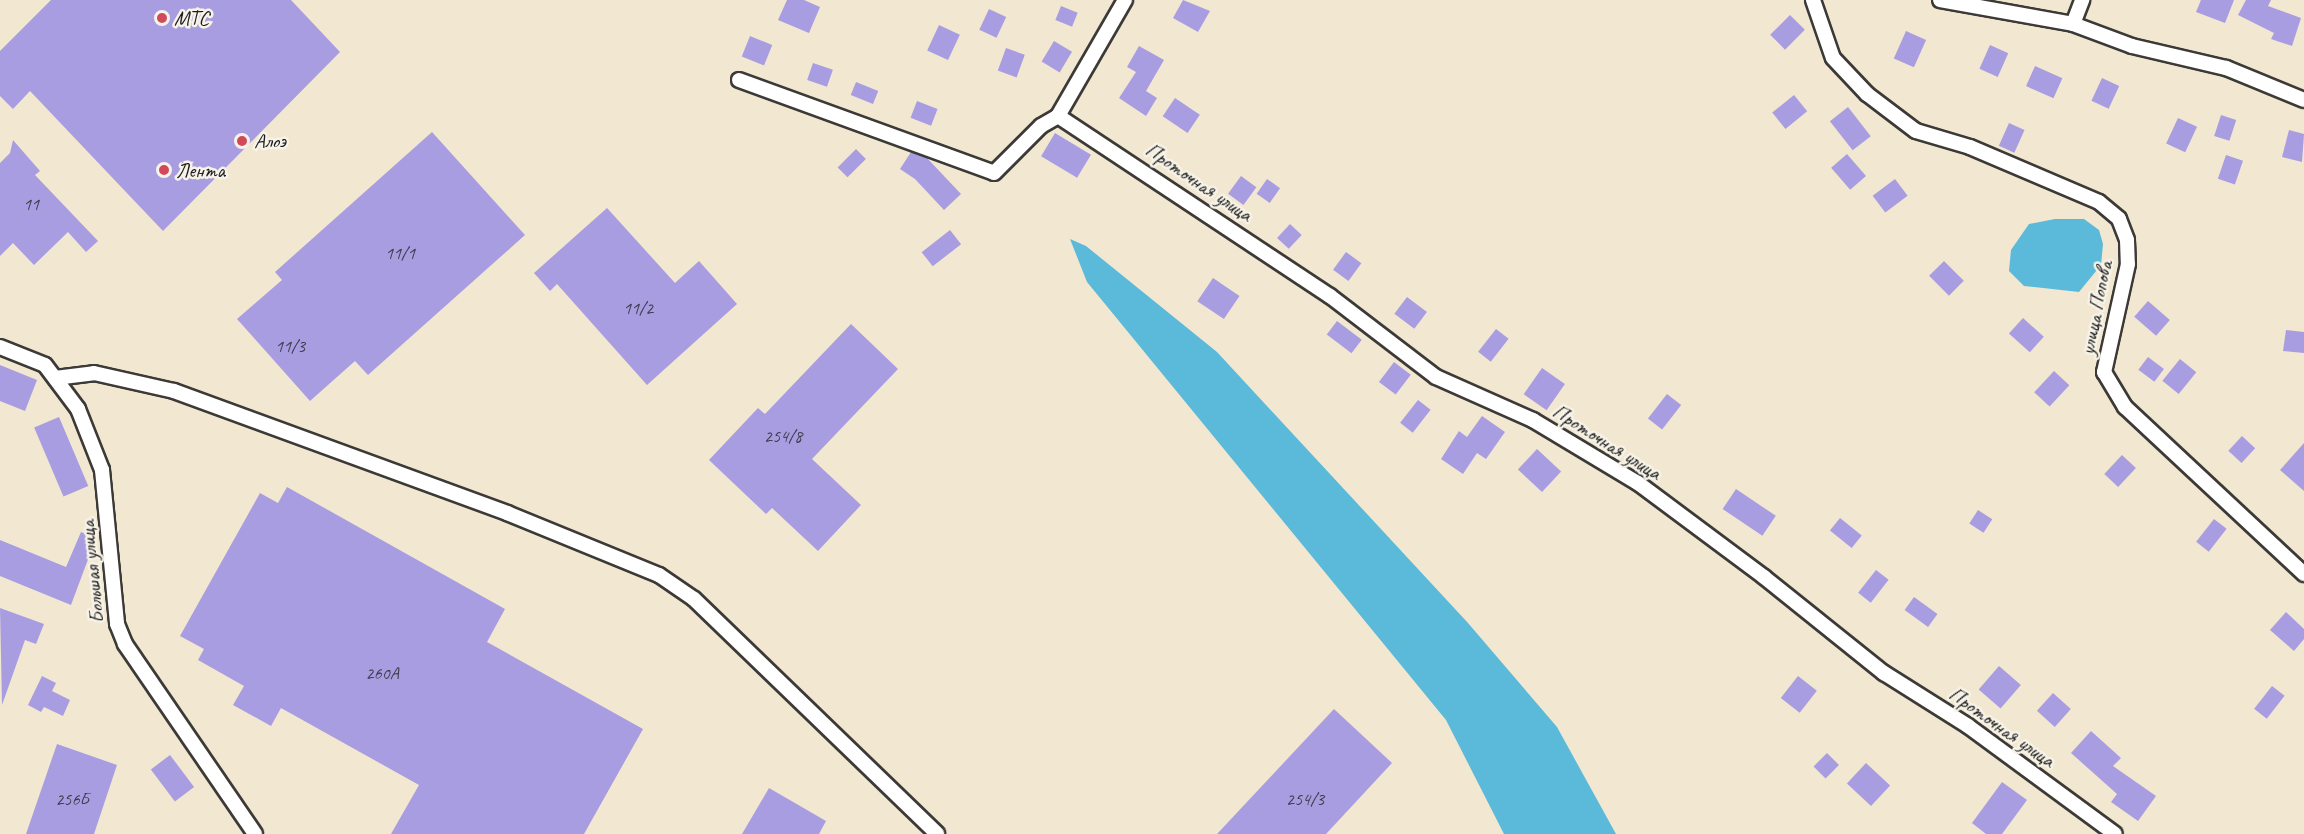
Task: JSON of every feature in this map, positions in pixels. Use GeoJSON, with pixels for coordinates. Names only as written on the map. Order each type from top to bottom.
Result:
{"type":"FeatureCollection","features":[{"type":"Feature","properties":{"kind":"street"},"geometry":{"type":"LineString","coordinates":[[739,80],[994,173],[1041,126],[1058,116],[1125,0]]}},
{"type":"Feature","properties":{"kind":"street","name":"улица Попова"},"geometry":{"type":"LineString","coordinates":[[1813,0],[1833,58],[1867,93],[1916,131],[1970,147],[2099,202],[2119,219],[2127,240],[2128,264],[2104,372],[2125,407],[2304,574]]}},
{"type":"Feature","properties":{"kind":"street"},"geometry":{"type":"LineString","coordinates":[[1940,0],[2073,24],[2132,46],[2226,68],[2304,100]]}},
{"type":"Feature","properties":{"kind":"street"},"geometry":{"type":"LineString","coordinates":[[2073,24],[2082,0]]}},
{"type":"Feature","properties":{"kind":"street","name":"Проточная улица"},"geometry":{"type":"LineString","coordinates":[[1058,116],[1330,296],[1436,377],[1533,420],[1638,483],[1764,577],[1884,674],[1968,726],[2115,834]]}},
{"type":"Feature","properties":{"kind":"street","name":"Большая улица"},"geometry":{"type":"LineString","coordinates":[[0,347],[45,365],[78,409],[102,470],[117,624],[125,644],[255,834]]}},
{"type":"Feature","properties":{"kind":"street"},"geometry":{"type":"LineString","coordinates":[[55,378],[94,373],[174,391],[507,513],[659,575],[694,599],[938,834]]}},
{"type":"Feature","properties":{"kind":"water"},"geometry":{"type":"Polygon","coordinates":[[[2055,219],[2084,219],[2099,230],[2103,244],[2101,265],[2079,292],[2024,286],[2009,271],[2011,250],[2029,224],[2055,219]]]}},
{"type":"Feature","properties":{"kind":"water"},"geometry":{"type":"Polygon","coordinates":[[[1070,239],[1086,246],[1217,352],[1468,623],[1557,727],[1616,834],[1504,834],[1446,720],[1087,282],[1070,239]]]}},
{"type":"Feature","properties":{"kind":"building","name":"Лента"},"geometry":{"type":"Polygon","coordinates":[[[51,0],[291,0],[340,52],[163,231],[30,91],[13,109],[0,96],[0,51],[51,0]]]}},
{"type":"Feature","properties":{"kind":"building"},"geometry":{"type":"Polygon","coordinates":[[[787,0],[804,0],[820,7],[809,33],[778,20],[787,0]]]}},
{"type":"Feature","properties":{"kind":"building"},"geometry":{"type":"Polygon","coordinates":[[[1183,0],[1210,11],[1198,32],[1173,18],[1183,0]]]}},
{"type":"Feature","properties":{"kind":"building"},"geometry":{"type":"Polygon","coordinates":[[[2201,0],[2234,0],[2225,23],[2196,12],[2201,0]]]}},
{"type":"Feature","properties":{"kind":"building"},"geometry":{"type":"Polygon","coordinates":[[[2246,0],[2271,0],[2268,6],[2301,18],[2292,46],[2271,39],[2274,33],[2238,15],[2246,0]]]}},
{"type":"Feature","properties":{"kind":"building"},"geometry":{"type":"Polygon","coordinates":[[[1061,6],[1078,13],[1072,27],[1055,20],[1061,6]]]}},
{"type":"Feature","properties":{"kind":"building"},"geometry":{"type":"Polygon","coordinates":[[[989,9],[1006,17],[996,38],[979,30],[989,9]]]}},
{"type":"Feature","properties":{"kind":"building"},"geometry":{"type":"Polygon","coordinates":[[[1790,15],[1805,30],[1785,50],[1770,35],[1790,15]]]}},
{"type":"Feature","properties":{"kind":"building"},"geometry":{"type":"Polygon","coordinates":[[[939,25],[960,35],[948,60],[927,50],[939,25]]]}},
{"type":"Feature","properties":{"kind":"building"},"geometry":{"type":"Polygon","coordinates":[[[1906,31],[1926,40],[1914,67],[1894,58],[1906,31]]]}},
{"type":"Feature","properties":{"kind":"building"},"geometry":{"type":"Polygon","coordinates":[[[750,36],[772,45],[764,65],[742,56],[750,36]]]}},
{"type":"Feature","properties":{"kind":"building"},"geometry":{"type":"Polygon","coordinates":[[[1054,41],[1072,52],[1060,72],[1042,62],[1054,41]]]}},
{"type":"Feature","properties":{"kind":"building"},"geometry":{"type":"Polygon","coordinates":[[[1990,45],[2008,53],[1998,77],[1979,69],[1990,45]]]}},
{"type":"Feature","properties":{"kind":"building"},"geometry":{"type":"Polygon","coordinates":[[[1139,46],[1164,60],[1146,91],[1157,98],[1146,116],[1119,98],[1136,72],[1127,67],[1139,46]]]}},
{"type":"Feature","properties":{"kind":"building"},"geometry":{"type":"Polygon","coordinates":[[[1006,48],[1025,55],[1017,77],[998,71],[1006,48]]]}},
{"type":"Feature","properties":{"kind":"building"},"geometry":{"type":"Polygon","coordinates":[[[813,63],[833,70],[827,87],[807,80],[813,63]]]}},
{"type":"Feature","properties":{"kind":"building"},"geometry":{"type":"Polygon","coordinates":[[[2035,66],[2062,78],[2053,98],[2026,86],[2035,66]]]}},
{"type":"Feature","properties":{"kind":"building"},"geometry":{"type":"Polygon","coordinates":[[[2102,78],[2119,86],[2109,109],[2091,101],[2102,78]]]}},
{"type":"Feature","properties":{"kind":"building"},"geometry":{"type":"Polygon","coordinates":[[[856,82],[878,91],[873,104],[851,95],[856,82]]]}},
{"type":"Feature","properties":{"kind":"building"},"geometry":{"type":"Polygon","coordinates":[[[1794,95],[1807,111],[1785,129],[1772,113],[1794,95]]]}},
{"type":"Feature","properties":{"kind":"building"},"geometry":{"type":"Polygon","coordinates":[[[1175,98],[1200,115],[1188,133],[1163,116],[1175,98]]]}},
{"type":"Feature","properties":{"kind":"building"},"geometry":{"type":"Polygon","coordinates":[[[917,101],[938,109],[931,126],[911,118],[917,101]]]}},
{"type":"Feature","properties":{"kind":"building"},"geometry":{"type":"Polygon","coordinates":[[[1848,107],[1871,136],[1853,150],[1830,121],[1848,107]]]}},
{"type":"Feature","properties":{"kind":"building"},"geometry":{"type":"Polygon","coordinates":[[[2221,115],[2236,120],[2229,141],[2214,136],[2221,115]]]}},
{"type":"Feature","properties":{"kind":"building"},"geometry":{"type":"Polygon","coordinates":[[[2178,118],[2197,127],[2185,152],[2166,143],[2178,118]]]}},
{"type":"Feature","properties":{"kind":"building"},"geometry":{"type":"Polygon","coordinates":[[[2009,123],[2025,130],[2014,153],[1999,146],[2009,123]]]}},
{"type":"Feature","properties":{"kind":"building"},"geometry":{"type":"Polygon","coordinates":[[[2289,130],[2304,134],[2302,162],[2282,157],[2289,130]]]}},
{"type":"Feature","properties":{"kind":"building"},"geometry":{"type":"Polygon","coordinates":[[[432,132],[525,235],[368,375],[355,361],[310,401],[237,319],[282,280],[275,272],[432,132]]]}},
{"type":"Feature","properties":{"kind":"building"},"geometry":{"type":"Polygon","coordinates":[[[1055,133],[1091,155],[1077,178],[1041,156],[1055,133]]]}},
{"type":"Feature","properties":{"kind":"building"},"geometry":{"type":"Polygon","coordinates":[[[13,140],[40,171],[35,175],[98,241],[86,252],[68,232],[34,265],[13,243],[0,256],[0,163],[10,153],[13,140]]]}},
{"type":"Feature","properties":{"kind":"building"},"geometry":{"type":"Polygon","coordinates":[[[856,149],[866,159],[848,177],[838,167],[856,149]]]}},
{"type":"Feature","properties":{"kind":"building"},"geometry":{"type":"Polygon","coordinates":[[[911,152],[927,158],[961,194],[944,210],[915,179],[900,169],[911,152]]]}},
{"type":"Feature","properties":{"kind":"building"},"geometry":{"type":"Polygon","coordinates":[[[1847,154],[1866,176],[1850,190],[1831,168],[1847,154]]]}},
{"type":"Feature","properties":{"kind":"building"},"geometry":{"type":"Polygon","coordinates":[[[2226,155],[2243,161],[2235,184],[2218,179],[2226,155]]]}},
{"type":"Feature","properties":{"kind":"building"},"geometry":{"type":"Polygon","coordinates":[[[1241,176],[1256,187],[1243,205],[1228,194],[1241,176]]]}},
{"type":"Feature","properties":{"kind":"building"},"geometry":{"type":"Polygon","coordinates":[[[1267,179],[1280,188],[1270,203],[1257,194],[1267,179]]]}},
{"type":"Feature","properties":{"kind":"building"},"geometry":{"type":"Polygon","coordinates":[[[1895,179],[1908,196],[1885,213],[1873,196],[1895,179]]]}},
{"type":"Feature","properties":{"kind":"building"},"geometry":{"type":"Polygon","coordinates":[[[607,208],[675,283],[699,261],[737,304],[647,385],[557,284],[550,291],[534,273],[607,208]]]}},
{"type":"Feature","properties":{"kind":"building"},"geometry":{"type":"Polygon","coordinates":[[[1290,224],[1302,235],[1289,249],[1277,238],[1290,224]]]}},
{"type":"Feature","properties":{"kind":"building"},"geometry":{"type":"Polygon","coordinates":[[[950,230],[961,244],[933,266],[922,252],[950,230]]]}},
{"type":"Feature","properties":{"kind":"building"},"geometry":{"type":"Polygon","coordinates":[[[1346,252],[1361,263],[1348,281],[1333,270],[1346,252]]]}},
{"type":"Feature","properties":{"kind":"building"},"geometry":{"type":"Polygon","coordinates":[[[1944,261],[1964,281],[1949,296],[1929,276],[1944,261]]]}},
{"type":"Feature","properties":{"kind":"building"},"geometry":{"type":"Polygon","coordinates":[[[1213,278],[1240,296],[1224,319],[1197,301],[1213,278]]]}},
{"type":"Feature","properties":{"kind":"building"},"geometry":{"type":"Polygon","coordinates":[[[1407,297],[1427,312],[1414,329],[1394,314],[1407,297]]]}},
{"type":"Feature","properties":{"kind":"building"},"geometry":{"type":"Polygon","coordinates":[[[2148,301],[2170,320],[2156,336],[2134,317],[2148,301]]]}},
{"type":"Feature","properties":{"kind":"building"},"geometry":{"type":"Polygon","coordinates":[[[2023,318],[2044,337],[2030,352],[2009,334],[2023,318]]]}},
{"type":"Feature","properties":{"kind":"building"},"geometry":{"type":"Polygon","coordinates":[[[1337,321],[1362,340],[1352,353],[1327,335],[1337,321]]]}},
{"type":"Feature","properties":{"kind":"building"},"geometry":{"type":"Polygon","coordinates":[[[851,324],[898,369],[812,459],[861,505],[818,551],[772,508],[766,514],[709,460],[758,408],[765,414],[851,324]]]}},
{"type":"Feature","properties":{"kind":"building"},"geometry":{"type":"Polygon","coordinates":[[[1496,329],[1509,339],[1491,362],[1478,352],[1496,329]]]}},
{"type":"Feature","properties":{"kind":"building"},"geometry":{"type":"Polygon","coordinates":[[[2286,330],[2304,332],[2304,353],[2283,351],[2286,330]]]}},
{"type":"Feature","properties":{"kind":"building"},"geometry":{"type":"Polygon","coordinates":[[[2148,357],[2164,369],[2154,382],[2138,370],[2148,357]]]}},
{"type":"Feature","properties":{"kind":"building"},"geometry":{"type":"Polygon","coordinates":[[[2180,359],[2196,372],[2179,394],[2162,381],[2180,359]]]}},
{"type":"Feature","properties":{"kind":"building"},"geometry":{"type":"Polygon","coordinates":[[[1394,362],[1411,375],[1396,395],[1379,382],[1394,362]]]}},
{"type":"Feature","properties":{"kind":"building"},"geometry":{"type":"Polygon","coordinates":[[[0,365],[37,380],[25,411],[0,401],[0,365]]]}},
{"type":"Feature","properties":{"kind":"building"},"geometry":{"type":"Polygon","coordinates":[[[1542,368],[1565,384],[1547,410],[1524,394],[1542,368]]]}},
{"type":"Feature","properties":{"kind":"building"},"geometry":{"type":"Polygon","coordinates":[[[2054,371],[2069,385],[2050,407],[2034,392],[2054,371]]]}},
{"type":"Feature","properties":{"kind":"building"},"geometry":{"type":"Polygon","coordinates":[[[1667,394],[1681,405],[1662,430],[1648,418],[1667,394]]]}},
{"type":"Feature","properties":{"kind":"building"},"geometry":{"type":"Polygon","coordinates":[[[1418,400],[1431,410],[1413,433],[1400,423],[1418,400]]]}},
{"type":"Feature","properties":{"kind":"building"},"geometry":{"type":"Polygon","coordinates":[[[1482,416],[1505,432],[1486,459],[1477,453],[1463,474],[1441,459],[1459,431],[1467,437],[1482,416]]]}},
{"type":"Feature","properties":{"kind":"building"},"geometry":{"type":"Polygon","coordinates":[[[59,417],[88,486],[63,497],[34,428],[59,417]]]}},
{"type":"Feature","properties":{"kind":"building"},"geometry":{"type":"Polygon","coordinates":[[[2242,436],[2255,448],[2242,463],[2228,451],[2242,436]]]}},
{"type":"Feature","properties":{"kind":"building"},"geometry":{"type":"Polygon","coordinates":[[[2304,443],[2304,491],[2280,470],[2304,443]]]}},
{"type":"Feature","properties":{"kind":"building"},"geometry":{"type":"Polygon","coordinates":[[[1537,449],[1561,472],[1542,492],[1518,469],[1537,449]]]}},
{"type":"Feature","properties":{"kind":"building"},"geometry":{"type":"Polygon","coordinates":[[[2122,455],[2136,468],[2118,487],[2104,474],[2122,455]]]}},
{"type":"Feature","properties":{"kind":"building"},"geometry":{"type":"Polygon","coordinates":[[[287,487],[505,609],[487,642],[643,729],[584,834],[391,834],[419,785],[281,708],[271,726],[233,705],[244,686],[198,660],[204,649],[180,636],[260,493],[278,503],[287,487]]]}},
{"type":"Feature","properties":{"kind":"building"},"geometry":{"type":"Polygon","coordinates":[[[1736,489],[1776,516],[1762,536],[1723,509],[1736,489]]]}},
{"type":"Feature","properties":{"kind":"building"},"geometry":{"type":"Polygon","coordinates":[[[1978,510],[1992,519],[1984,533],[1969,523],[1978,510]]]}},
{"type":"Feature","properties":{"kind":"building"},"geometry":{"type":"Polygon","coordinates":[[[1840,518],[1862,536],[1852,548],[1830,530],[1840,518]]]}},
{"type":"Feature","properties":{"kind":"building"},"geometry":{"type":"Polygon","coordinates":[[[2214,519],[2227,529],[2209,552],[2196,542],[2214,519]]]}},
{"type":"Feature","properties":{"kind":"building"},"geometry":{"type":"Polygon","coordinates":[[[81,532],[96,538],[71,605],[0,576],[0,540],[66,567],[81,532]]]}},
{"type":"Feature","properties":{"kind":"building"},"geometry":{"type":"Polygon","coordinates":[[[1876,570],[1889,580],[1871,603],[1858,593],[1876,570]]]}},
{"type":"Feature","properties":{"kind":"building"},"geometry":{"type":"Polygon","coordinates":[[[1914,597],[1937,614],[1928,627],[1905,610],[1914,597]]]}},
{"type":"Feature","properties":{"kind":"building"},"geometry":{"type":"Polygon","coordinates":[[[0,608],[44,624],[36,644],[25,640],[2,705],[0,608]]]}},
{"type":"Feature","properties":{"kind":"building"},"geometry":{"type":"Polygon","coordinates":[[[2286,612],[2304,629],[2304,639],[2294,651],[2270,630],[2286,612]]]}},
{"type":"Feature","properties":{"kind":"building"},"geometry":{"type":"Polygon","coordinates":[[[1999,666],[2021,685],[2001,708],[1979,689],[1999,666]]]}},
{"type":"Feature","properties":{"kind":"building"},"geometry":{"type":"Polygon","coordinates":[[[42,676],[56,683],[52,691],[70,700],[63,716],[44,707],[41,712],[28,705],[42,676]]]}},
{"type":"Feature","properties":{"kind":"building"},"geometry":{"type":"Polygon","coordinates":[[[1798,676],[1817,691],[1800,713],[1781,698],[1798,676]]]}},
{"type":"Feature","properties":{"kind":"building"},"geometry":{"type":"Polygon","coordinates":[[[2272,686],[2285,696],[2267,719],[2254,709],[2272,686]]]}},
{"type":"Feature","properties":{"kind":"building"},"geometry":{"type":"Polygon","coordinates":[[[2053,693],[2071,709],[2055,727],[2037,711],[2053,693]]]}},
{"type":"Feature","properties":{"kind":"building"},"geometry":{"type":"Polygon","coordinates":[[[1334,709],[1392,763],[1326,834],[1217,834],[1334,709]]]}},
{"type":"Feature","properties":{"kind":"building"},"geometry":{"type":"Polygon","coordinates":[[[2091,731],[2121,758],[2113,766],[2156,796],[2138,821],[2111,802],[2117,794],[2071,753],[2091,731]]]}},
{"type":"Feature","properties":{"kind":"building"},"geometry":{"type":"Polygon","coordinates":[[[57,744],[117,765],[94,834],[26,834],[57,744]]]}},
{"type":"Feature","properties":{"kind":"building"},"geometry":{"type":"Polygon","coordinates":[[[1827,753],[1839,765],[1826,778],[1814,766],[1827,753]]]}},
{"type":"Feature","properties":{"kind":"building"},"geometry":{"type":"Polygon","coordinates":[[[170,755],[194,787],[175,801],[151,769],[170,755]]]}},
{"type":"Feature","properties":{"kind":"building"},"geometry":{"type":"Polygon","coordinates":[[[1866,763],[1890,786],[1871,806],[1847,783],[1866,763]]]}},
{"type":"Feature","properties":{"kind":"building"},"geometry":{"type":"Polygon","coordinates":[[[2002,782],[2027,800],[2002,834],[1986,834],[1972,823],[2002,782]]]}},
{"type":"Feature","properties":{"kind":"building"},"geometry":{"type":"Polygon","coordinates":[[[769,788],[826,821],[819,834],[742,834],[769,788]]]}},
{"type":"Feature","properties":{"kind":"place","name":"МТС"},"geometry":{"type":"Point","coordinates":[162,18]}},
{"type":"Feature","properties":{"kind":"place","name":"Алоэ"},"geometry":{"type":"Point","coordinates":[242,141]}},
{"type":"Feature","properties":{"kind":"place","name":"Лента"},"geometry":{"type":"Point","coordinates":[164,170]}}]}
